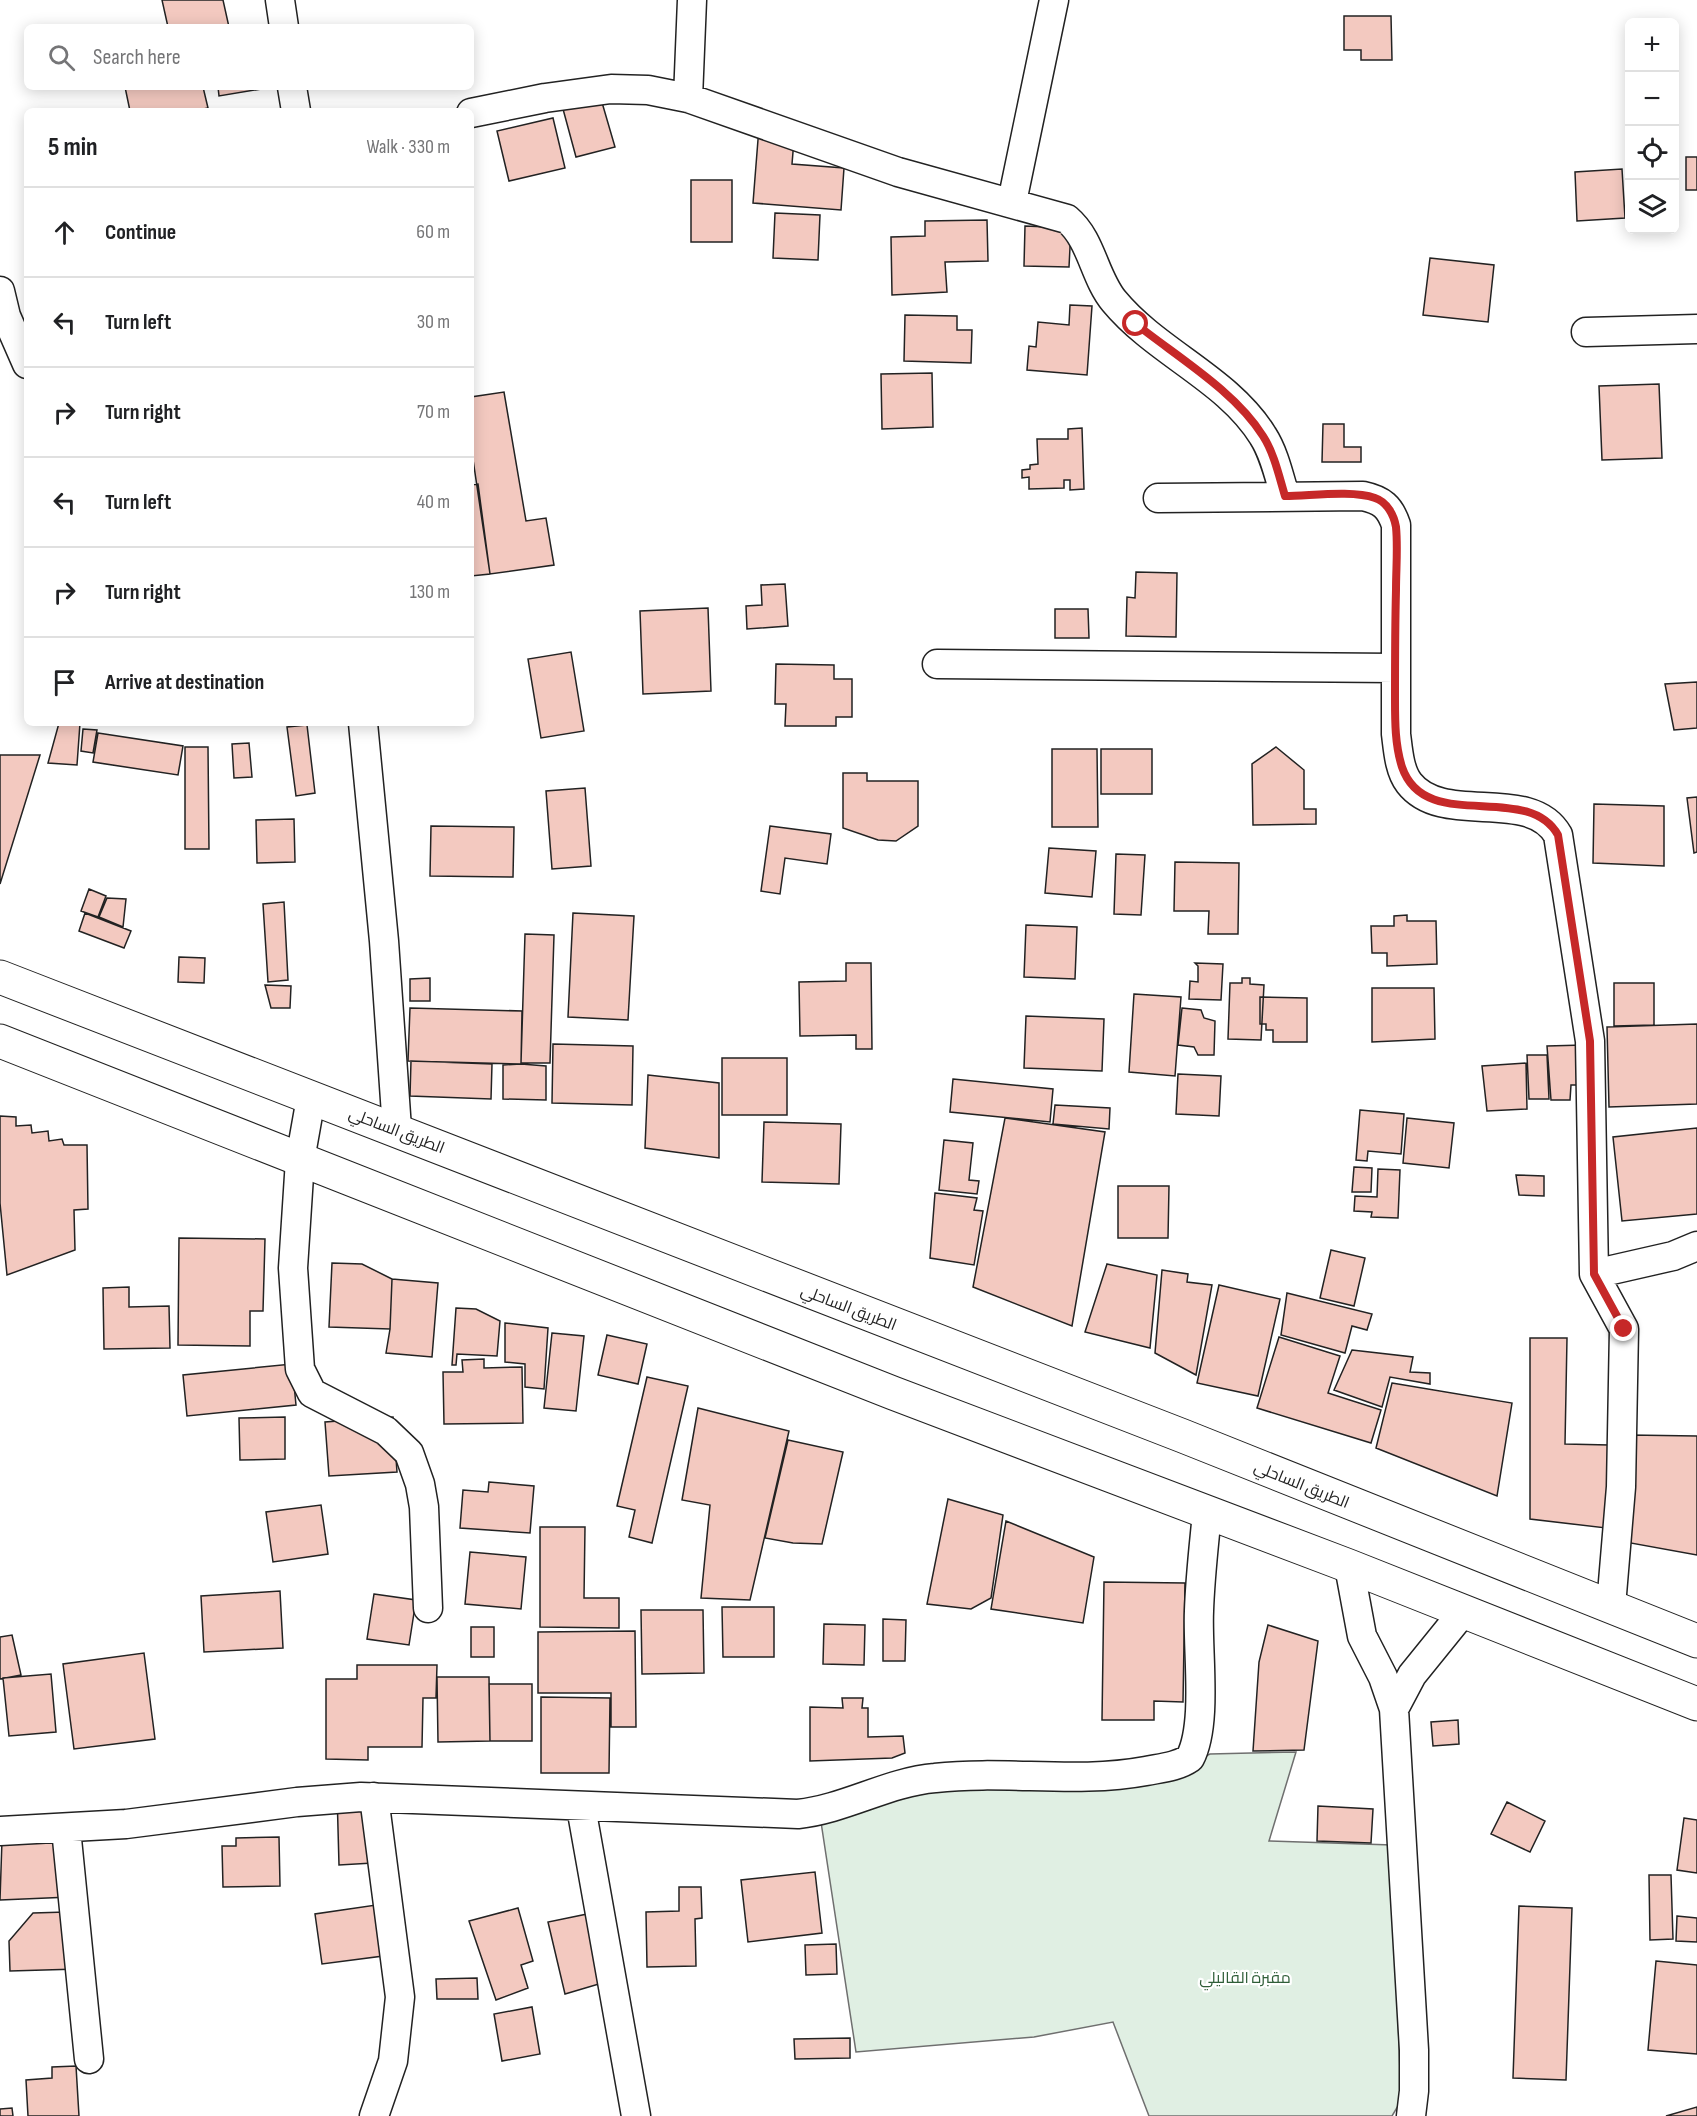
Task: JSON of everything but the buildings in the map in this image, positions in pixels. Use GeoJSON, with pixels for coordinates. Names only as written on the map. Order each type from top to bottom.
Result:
{"type":"FeatureCollection","features":[{"type":"Feature","properties":{"kind":"highway","name":"الطريق الساحلي"},"geometry":{"type":"LineString","coordinates":[[0,977],[397,1129],[1697,1641]]}},
{"type":"Feature","properties":{"kind":"highway"},"geometry":{"type":"LineString","coordinates":[[0,1041],[1207,1513],[1349,1566],[1697,1704]]}},
{"type":"Feature","properties":{"kind":"street"},"geometry":{"type":"LineString","coordinates":[[280,0],[284,24]]}},
{"type":"Feature","properties":{"kind":"street"},"geometry":{"type":"LineString","coordinates":[[688,98],[692,0]]}},
{"type":"Feature","properties":{"kind":"street"},"geometry":{"type":"LineString","coordinates":[[1012,202],[1054,0]]}},
{"type":"Feature","properties":{"kind":"street"},"geometry":{"type":"LineString","coordinates":[[474,113],[545,98],[611,89],[648,90],[688,98],[898,172],[1054,213],[1075,225],[1104,287],[1123,311],[1229,397],[1255,424],[1270,450],[1285,496]]}},
{"type":"Feature","properties":{"kind":"street"},"geometry":{"type":"LineString","coordinates":[[292,90],[296,108]]}},
{"type":"Feature","properties":{"kind":"street"},"geometry":{"type":"LineString","coordinates":[[0,291],[6,316],[24,357]]}},
{"type":"Feature","properties":{"kind":"street"},"geometry":{"type":"LineString","coordinates":[[1586,332],[1697,329]]}},
{"type":"Feature","properties":{"kind":"street"},"geometry":{"type":"LineString","coordinates":[[1158,498],[1363,496],[1377,499],[1392,515],[1397,552],[1396,734],[1402,767],[1409,783],[1421,794],[1438,800],[1515,810],[1543,817],[1558,835],[1590,1041],[1594,1274],[1624,1329],[1621,1488],[1611,1606]]}},
{"type":"Feature","properties":{"kind":"street"},"geometry":{"type":"LineString","coordinates":[[937,664],[1395,668]]}},
{"type":"Feature","properties":{"kind":"street"},"geometry":{"type":"LineString","coordinates":[[363,726],[384,941],[397,1129]]}},
{"type":"Feature","properties":{"kind":"street"},"geometry":{"type":"LineString","coordinates":[[311,1098],[300,1160],[293,1268],[300,1369],[312,1392],[386,1431],[409,1453],[420,1484],[424,1508],[428,1608]]}},
{"type":"Feature","properties":{"kind":"street"},"geometry":{"type":"LineString","coordinates":[[1594,1274],[1673,1256],[1697,1246]]}},
{"type":"Feature","properties":{"kind":"street"},"geometry":{"type":"LineString","coordinates":[[0,1831],[66,1829],[172,1820],[297,1802],[374,1797],[798,1814],[841,1806],[904,1784],[932,1778],[983,1775],[1095,1778],[1183,1763],[1190,1758],[1196,1741],[1201,1674],[1198,1613],[1207,1513]]}},
{"type":"Feature","properties":{"kind":"street"},"geometry":{"type":"LineString","coordinates":[[1349,1566],[1362,1636],[1383,1677],[1394,1710],[1414,2050],[1411,2116]]}},
{"type":"Feature","properties":{"kind":"street"},"geometry":{"type":"LineString","coordinates":[[1394,1710],[1412,1674],[1463,1612]]}},
{"type":"Feature","properties":{"kind":"street"},"geometry":{"type":"LineString","coordinates":[[374,1797],[400,1997],[393,2061],[374,2116]]}},
{"type":"Feature","properties":{"kind":"street"},"geometry":{"type":"LineString","coordinates":[[581,1807],[636,2116]]}},
{"type":"Feature","properties":{"kind":"street"},"geometry":{"type":"LineString","coordinates":[[66,1829],[89,2059]]}},
{"type":"Feature","properties":{"kind":"green space","name":"مقبرة القاليلي"},"geometry":{"type":"Polygon","coordinates":[[[1296,1752],[1269,1841],[1392,1845],[1401,2101],[1392,2116],[1149,2116],[1113,2022],[1034,2037],[856,2052],[821,1822],[897,1794],[1170,1774],[1210,1754],[1296,1752]]]}},
{"type":"Feature","properties":{"kind":"route"},"geometry":{"type":"LineString","coordinates":[[1136,324],[1229,397],[1255,424],[1270,450],[1285,496],[1363,496],[1377,499],[1386,505],[1392,515],[1396,525],[1397,552],[1396,734],[1402,767],[1409,783],[1421,794],[1438,800],[1515,810],[1543,817],[1558,835],[1590,1041],[1594,1274],[1624,1329]]}}]}
